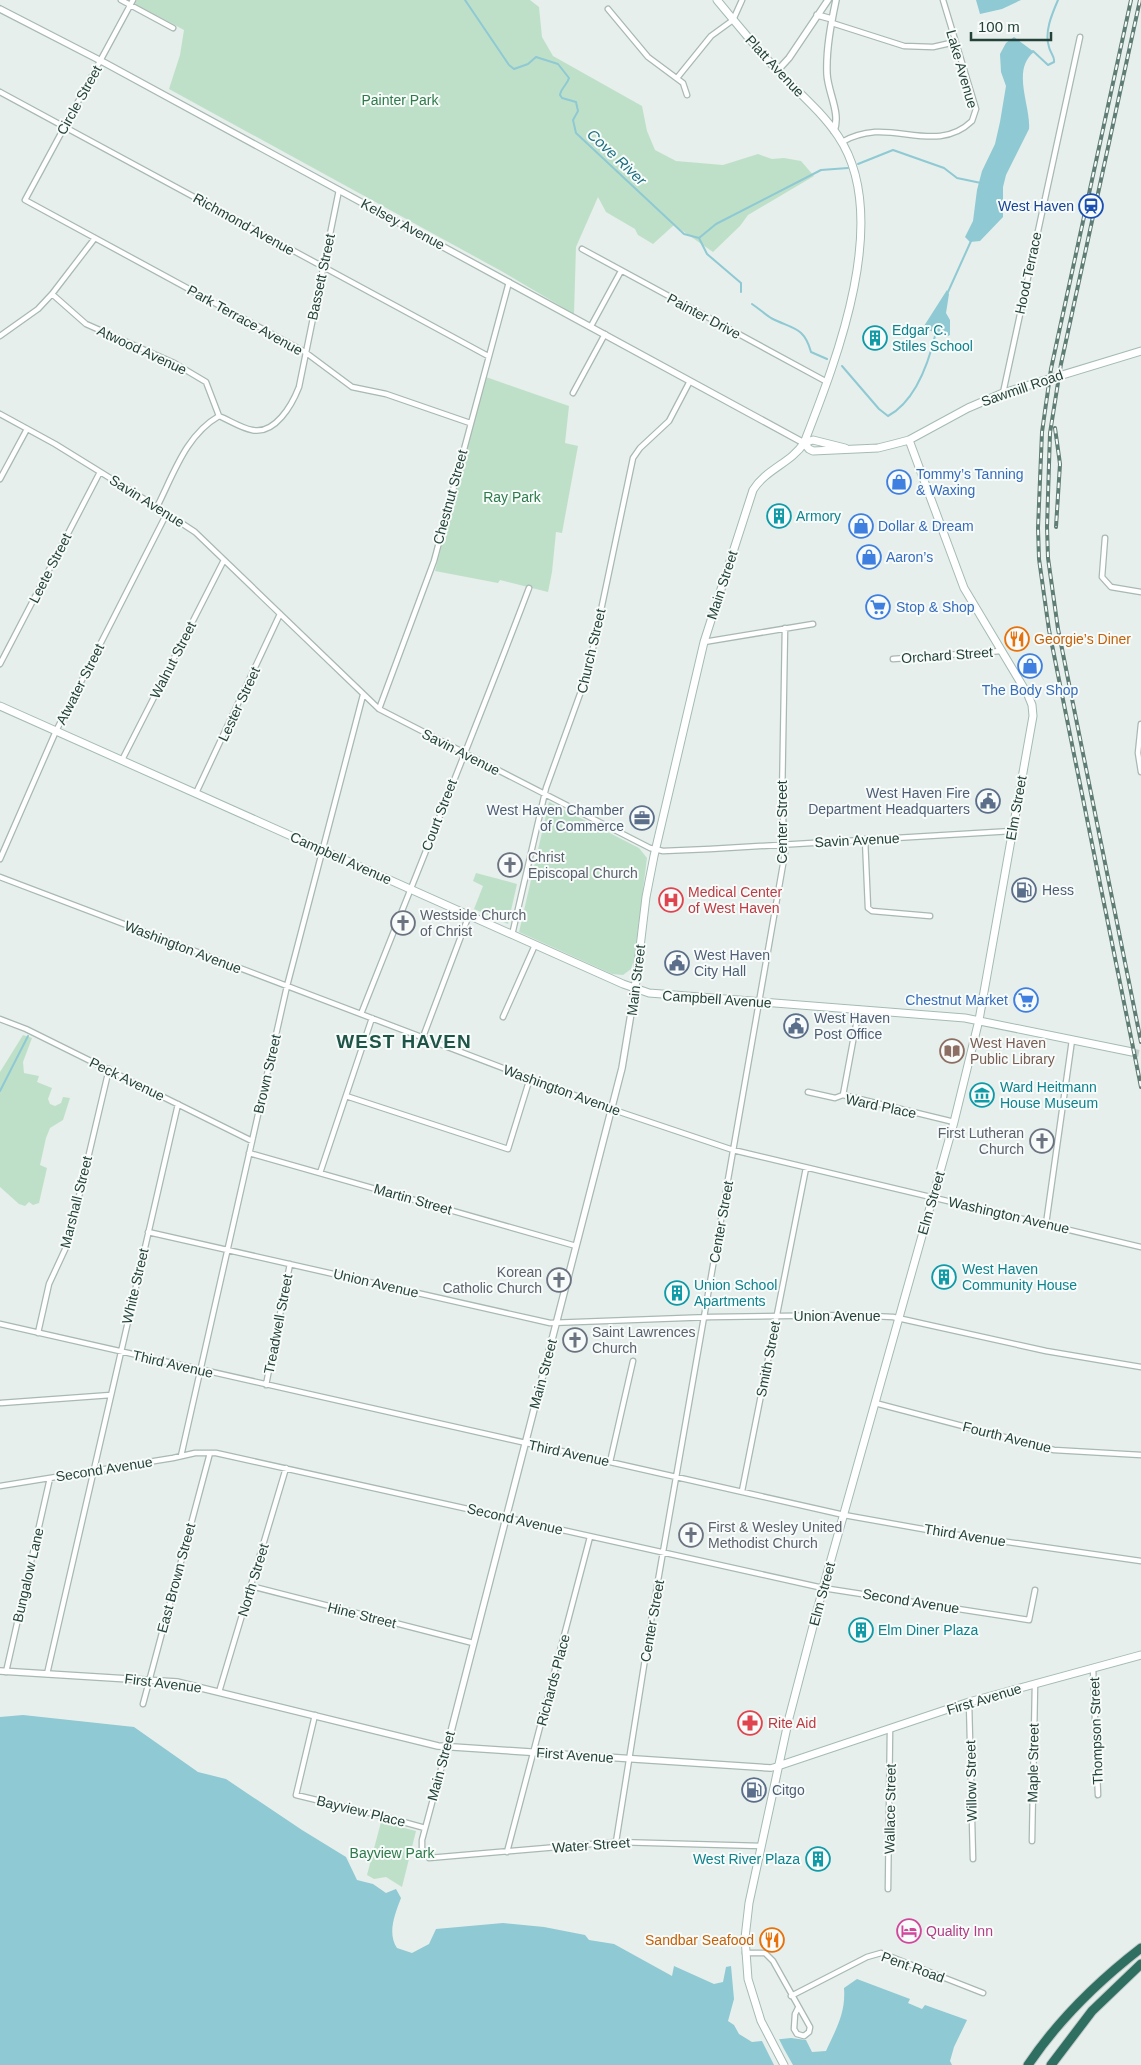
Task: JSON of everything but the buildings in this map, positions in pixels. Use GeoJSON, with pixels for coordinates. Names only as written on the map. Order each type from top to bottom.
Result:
{"type":"FeatureCollection","features":[{"type":"Feature","properties":{"kind":"highway"},"geometry":{"type":"LineString","coordinates":[[1028,2065],[1051,2033],[1098,1983],[1141,1948]]}},
{"type":"Feature","properties":{"kind":"highway"},"geometry":{"type":"LineString","coordinates":[[1051,2065],[1105,1997],[1141,1964]]}},
{"type":"Feature","properties":{"kind":"main road","name":"Platt Avenue"},"geometry":{"type":"LineString","coordinates":[[717,0],[834,131]]}},
{"type":"Feature","properties":{"kind":"main road","name":"Main Street"},"geometry":{"type":"LineString","coordinates":[[635,989],[646,898],[704,642],[753,490],[764,477],[797,452],[804,443],[827,382],[846,321],[854,285],[861,231],[858,184],[852,163],[842,142],[834,131]]}},
{"type":"Feature","properties":{"kind":"main road","name":"Sawmill Road"},"geometry":{"type":"LineString","coordinates":[[804,443],[813,451],[878,448],[909,440],[968,408],[1003,393],[1141,351]]}},
{"type":"Feature","properties":{"kind":"main road","name":"Elm Street"},"geometry":{"type":"LineString","coordinates":[[784,2065],[766,2030],[750,1989],[745,1953],[747,1914],[778,1766],[823,1588],[954,1122],[979,1020],[1033,711],[1028,695],[964,588],[909,440]]}},
{"type":"Feature","properties":{"kind":"main road","name":"Campbell Avenue"},"geometry":{"type":"LineString","coordinates":[[0,706],[635,989],[662,995],[979,1020],[1132,1052]]}},
{"type":"Feature","properties":{"kind":"main road","name":"First Avenue"},"geometry":{"type":"LineString","coordinates":[[778,1766],[969,1702],[1141,1655]]}},
{"type":"Feature","properties":{"kind":"street"},"geometry":{"type":"LineString","coordinates":[[121,0],[173,28]]}},
{"type":"Feature","properties":{"kind":"street","name":"Circle Street"},"geometry":{"type":"LineString","coordinates":[[25,200],[133,0]]}},
{"type":"Feature","properties":{"kind":"street"},"geometry":{"type":"LineString","coordinates":[[677,78],[711,36],[733,20],[742,0]]}},
{"type":"Feature","properties":{"kind":"street"},"geometry":{"type":"LineString","coordinates":[[778,70],[789,58],[828,0]]}},
{"type":"Feature","properties":{"kind":"street"},"geometry":{"type":"LineString","coordinates":[[834,131],[837,119],[827,75],[836,0]]}},
{"type":"Feature","properties":{"kind":"street","name":"Lake Avenue"},"geometry":{"type":"LineString","coordinates":[[842,142],[858,134],[875,132],[933,137],[970,124],[975,117],[976,108],[943,0]]}},
{"type":"Feature","properties":{"kind":"street","name":"Kelsey Avenue"},"geometry":{"type":"LineString","coordinates":[[0,9],[101,61],[804,443]]}},
{"type":"Feature","properties":{"kind":"street"},"geometry":{"type":"LineString","coordinates":[[608,9],[648,57],[683,83],[687,94]]}},
{"type":"Feature","properties":{"kind":"street"},"geometry":{"type":"LineString","coordinates":[[817,16],[904,46],[933,48],[955,42]]}},
{"type":"Feature","properties":{"kind":"street","name":"Hood Terrace"},"geometry":{"type":"LineString","coordinates":[[1003,393],[1080,37]]}},
{"type":"Feature","properties":{"kind":"street","name":"Richmond Avenue"},"geometry":{"type":"LineString","coordinates":[[0,92],[488,356]]}},
{"type":"Feature","properties":{"kind":"street","name":"Bassett Street"},"geometry":{"type":"LineString","coordinates":[[219,416],[253,430],[263,430],[275,423],[295,397],[339,190]]}},
{"type":"Feature","properties":{"kind":"street","name":"Park Terrace Avenue"},"geometry":{"type":"LineString","coordinates":[[25,200],[305,352],[352,387],[386,394],[470,423]]}},
{"type":"Feature","properties":{"kind":"street"},"geometry":{"type":"LineString","coordinates":[[0,336],[38,309],[52,294],[95,238]]}},
{"type":"Feature","properties":{"kind":"street","name":"Painter Drive"},"geometry":{"type":"LineString","coordinates":[[582,249],[827,382]]}},
{"type":"Feature","properties":{"kind":"street"},"geometry":{"type":"LineString","coordinates":[[591,326],[621,271]]}},
{"type":"Feature","properties":{"kind":"street","name":"Chestnut Street"},"geometry":{"type":"LineString","coordinates":[[379,709],[434,561],[509,282]]}},
{"type":"Feature","properties":{"kind":"street","name":"Atwood Avenue"},"geometry":{"type":"LineString","coordinates":[[52,294],[86,324],[174,362],[206,382],[219,416]]}},
{"type":"Feature","properties":{"kind":"street"},"geometry":{"type":"LineString","coordinates":[[573,394],[605,334]]}},
{"type":"Feature","properties":{"kind":"street","name":"Church Street"},"geometry":{"type":"LineString","coordinates":[[512,935],[545,795],[587,678],[633,458],[640,448],[668,421],[690,381]]}},
{"type":"Feature","properties":{"kind":"street","name":"Savin Avenue"},"geometry":{"type":"LineString","coordinates":[[0,414],[158,507],[195,532],[379,709],[656,850],[784,845],[1012,831]]}},
{"type":"Feature","properties":{"kind":"street"},"geometry":{"type":"LineString","coordinates":[[158,507],[195,434],[208,422],[219,416]]}},
{"type":"Feature","properties":{"kind":"street"},"geometry":{"type":"LineString","coordinates":[[0,479],[27,429]]}},
{"type":"Feature","properties":{"kind":"street","name":"Leete Street"},"geometry":{"type":"LineString","coordinates":[[0,664],[100,472]]}},
{"type":"Feature","properties":{"kind":"street","name":"Atwater Street"},"geometry":{"type":"LineString","coordinates":[[0,859],[56,731],[167,513]]}},
{"type":"Feature","properties":{"kind":"street"},"geometry":{"type":"LineString","coordinates":[[1105,538],[1102,577],[1111,588],[1141,592]]}},
{"type":"Feature","properties":{"kind":"street","name":"Walnut Street"},"geometry":{"type":"LineString","coordinates":[[122,760],[224,560]]}},
{"type":"Feature","properties":{"kind":"street","name":"Court Street"},"geometry":{"type":"LineString","coordinates":[[361,1014],[464,753],[487,700],[529,588]]}},
{"type":"Feature","properties":{"kind":"street","name":"Lester Street"},"geometry":{"type":"LineString","coordinates":[[196,793],[280,614]]}},
{"type":"Feature","properties":{"kind":"street"},"geometry":{"type":"LineString","coordinates":[[704,642],[813,624]]}},
{"type":"Feature","properties":{"kind":"street","name":"Center Street"},"geometry":{"type":"LineString","coordinates":[[616,1842],[677,1477],[786,853],[782,800],[785,628]]}},
{"type":"Feature","properties":{"kind":"street","name":"Orchard Street"},"geometry":{"type":"LineString","coordinates":[[893,659],[1001,651]]}},
{"type":"Feature","properties":{"kind":"street","name":"Brown Street"},"geometry":{"type":"LineString","coordinates":[[181,1456],[287,986],[363,695]]}},
{"type":"Feature","properties":{"kind":"street"},"geometry":{"type":"LineString","coordinates":[[1141,724],[1138,753],[1141,772]]}},
{"type":"Feature","properties":{"kind":"street"},"geometry":{"type":"LineString","coordinates":[[865,839],[868,908],[872,911],[930,916]]}},
{"type":"Feature","properties":{"kind":"street","name":"Washington Avenue"},"geometry":{"type":"LineString","coordinates":[[0,877],[611,1109],[734,1150],[1141,1247]]}},
{"type":"Feature","properties":{"kind":"street"},"geometry":{"type":"LineString","coordinates":[[422,1037],[469,915]]}},
{"type":"Feature","properties":{"kind":"street"},"geometry":{"type":"LineString","coordinates":[[504,1017],[535,945]]}},
{"type":"Feature","properties":{"kind":"street","name":"Main Street"},"geometry":{"type":"LineString","coordinates":[[424,1854],[421,1846],[425,1828],[625,1054],[635,989]]}},
{"type":"Feature","properties":{"kind":"street"},"geometry":{"type":"LineString","coordinates":[[843,1095],[859,1010]]}},
{"type":"Feature","properties":{"kind":"street"},"geometry":{"type":"LineString","coordinates":[[320,1173],[372,1018]]}},
{"type":"Feature","properties":{"kind":"street","name":"Peck Avenue"},"geometry":{"type":"LineString","coordinates":[[0,1019],[26,1029],[109,1069],[252,1141]]}},
{"type":"Feature","properties":{"kind":"street"},"geometry":{"type":"LineString","coordinates":[[1046,1224],[1072,1040]]}},
{"type":"Feature","properties":{"kind":"street","name":"Marshall Street"},"geometry":{"type":"LineString","coordinates":[[38,1332],[48,1284],[68,1243],[109,1069]]}},
{"type":"Feature","properties":{"kind":"street"},"geometry":{"type":"LineString","coordinates":[[346,1096],[508,1149],[530,1078]]}},
{"type":"Feature","properties":{"kind":"street","name":"Ward Place"},"geometry":{"type":"LineString","coordinates":[[808,1092],[835,1098],[843,1095],[954,1122]]}},
{"type":"Feature","properties":{"kind":"street","name":"White Street"},"geometry":{"type":"LineString","coordinates":[[46,1674],[178,1104]]}},
{"type":"Feature","properties":{"kind":"street","name":"Martin Street"},"geometry":{"type":"LineString","coordinates":[[249,1153],[576,1246]]}},
{"type":"Feature","properties":{"kind":"street","name":"Smith Street"},"geometry":{"type":"LineString","coordinates":[[742,1491],[806,1168]]}},
{"type":"Feature","properties":{"kind":"street","name":"Union Avenue"},"geometry":{"type":"LineString","coordinates":[[148,1232],[556,1323],[705,1317],[850,1315],[900,1318],[1046,1351],[1141,1367]]}},
{"type":"Feature","properties":{"kind":"street","name":"Treadwell Street"},"geometry":{"type":"LineString","coordinates":[[266,1385],[290,1264]]}},
{"type":"Feature","properties":{"kind":"street","name":"Third Avenue"},"geometry":{"type":"LineString","coordinates":[[0,1324],[844,1515],[945,1533],[1141,1561]]}},
{"type":"Feature","properties":{"kind":"street"},"geometry":{"type":"LineString","coordinates":[[610,1462],[632,1361]]}},
{"type":"Feature","properties":{"kind":"street"},"geometry":{"type":"LineString","coordinates":[[1,1403],[111,1395]]}},
{"type":"Feature","properties":{"kind":"street","name":"Fourth Avenue"},"geometry":{"type":"LineString","coordinates":[[875,1404],[1054,1450],[1141,1455]]}},
{"type":"Feature","properties":{"kind":"street","name":"Second Avenue"},"geometry":{"type":"LineString","coordinates":[[0,1486],[195,1453],[210,1453],[286,1468],[823,1588],[1030,1620],[1035,1590]]}},
{"type":"Feature","properties":{"kind":"street","name":"East Brown Street"},"geometry":{"type":"LineString","coordinates":[[143,1704],[210,1453]]}},
{"type":"Feature","properties":{"kind":"street","name":"North Street"},"geometry":{"type":"LineString","coordinates":[[219,1692],[286,1468]]}},
{"type":"Feature","properties":{"kind":"street","name":"Bungalow Lane"},"geometry":{"type":"LineString","coordinates":[[3,1671],[50,1478]]}},
{"type":"Feature","properties":{"kind":"street","name":"Richards Place"},"geometry":{"type":"LineString","coordinates":[[507,1852],[590,1536]]}},
{"type":"Feature","properties":{"kind":"street","name":"Hine Street"},"geometry":{"type":"LineString","coordinates":[[250,1586],[473,1643]]}},
{"type":"Feature","properties":{"kind":"street","name":"Thompson Street"},"geometry":{"type":"LineString","coordinates":[[1093,1668],[1098,1795]]}},
{"type":"Feature","properties":{"kind":"street","name":"First Avenue"},"geometry":{"type":"LineString","coordinates":[[3,1671],[186,1684],[447,1746],[771,1768],[778,1766]]}},
{"type":"Feature","properties":{"kind":"street","name":"Maple Street"},"geometry":{"type":"LineString","coordinates":[[1032,1841],[1035,1684]]}},
{"type":"Feature","properties":{"kind":"street","name":"Willow Street"},"geometry":{"type":"LineString","coordinates":[[969,1702],[973,1859]]}},
{"type":"Feature","properties":{"kind":"street","name":"Bayview Place"},"geometry":{"type":"LineString","coordinates":[[316,1716],[296,1795],[425,1828]]}},
{"type":"Feature","properties":{"kind":"street","name":"Wallace Street"},"geometry":{"type":"LineString","coordinates":[[888,1889],[890,1729]]}},
{"type":"Feature","properties":{"kind":"street","name":"Water Street"},"geometry":{"type":"LineString","coordinates":[[424,1854],[434,1859],[616,1842],[761,1846]]}},
{"type":"Feature","properties":{"kind":"street"},"geometry":{"type":"LineString","coordinates":[[745,1953],[762,1952],[769,1956],[810,2027],[808,2033],[804,2036],[797,2034],[794,2029],[798,2008]]}},
{"type":"Feature","properties":{"kind":"street","name":"Pent Road"},"geometry":{"type":"LineString","coordinates":[[791,1996],[867,1957],[881,1953],[983,1994]]}},
{"type":"Feature","properties":{"kind":"green space","name":"Painter Park"},"geometry":{"type":"Polygon","coordinates":[[[137,0],[530,0],[539,7],[542,37],[553,56],[642,106],[647,131],[655,150],[676,161],[723,165],[758,154],[772,159],[784,158],[801,161],[814,176],[748,215],[740,226],[713,252],[674,225],[653,244],[638,235],[635,229],[606,212],[598,197],[576,247],[574,314],[503,272],[169,89],[180,55],[184,30],[135,4],[137,0]]]}},
{"type":"Feature","properties":{"kind":"green space","name":"Ray Park"},"geometry":{"type":"Polygon","coordinates":[[[486,377],[569,406],[565,443],[578,446],[562,533],[556,532],[548,592],[500,580],[498,583],[435,571],[486,377]]]}},
{"type":"Feature","properties":{"kind":"green space"},"geometry":{"type":"Polygon","coordinates":[[[549,802],[639,848],[647,858],[634,960],[631,969],[623,975],[612,974],[519,932],[549,802]]]}},
{"type":"Feature","properties":{"kind":"green space"},"geometry":{"type":"Polygon","coordinates":[[[476,873],[517,884],[508,924],[474,909],[483,886],[473,881],[476,873]]]}},
{"type":"Feature","properties":{"kind":"green space"},"geometry":{"type":"Polygon","coordinates":[[[23,1035],[32,1038],[23,1062],[24,1073],[39,1076],[37,1082],[52,1088],[48,1099],[50,1104],[55,1106],[61,1103],[63,1097],[70,1098],[63,1120],[50,1128],[46,1138],[40,1165],[47,1168],[39,1203],[33,1205],[29,1202],[25,1206],[19,1204],[0,1187],[0,1072],[23,1035]]]}},
{"type":"Feature","properties":{"kind":"green space","name":"Bayview Park"},"geometry":{"type":"Polygon","coordinates":[[[381,1822],[416,1831],[402,1887],[386,1877],[374,1879],[367,1875],[381,1822]]]}},
{"type":"Feature","properties":{"kind":"water"},"geometry":{"type":"Polygon","coordinates":[[[976,0],[1021,0],[1002,9],[980,14],[976,0]]]}},
{"type":"Feature","properties":{"kind":"water"},"geometry":{"type":"Polygon","coordinates":[[[1014,37],[1034,52],[1027,60],[1023,78],[1029,129],[1006,175],[1003,187],[1003,217],[980,241],[970,242],[965,237],[973,221],[977,190],[982,171],[995,144],[1006,86],[1001,72],[1000,54],[1006,43],[1014,37]]]}},
{"type":"Feature","properties":{"kind":"water"},"geometry":{"type":"Polygon","coordinates":[[[947,290],[949,294],[946,313],[950,320],[950,335],[946,337],[926,329],[924,326],[947,290]]]}},
{"type":"Feature","properties":{"kind":"water"},"geometry":{"type":"Polygon","coordinates":[[[23,1715],[134,1727],[198,1772],[226,1779],[346,1857],[357,1880],[373,1884],[386,1893],[396,1889],[401,1898],[394,1917],[392,1930],[397,1948],[412,1953],[429,1944],[436,1929],[503,1923],[544,1927],[585,1935],[589,1940],[614,1944],[672,1976],[674,1966],[714,1984],[723,1982],[726,1967],[731,1966],[734,1999],[728,2021],[734,2025],[739,2034],[752,2042],[791,2038],[806,2040],[812,2052],[826,2051],[842,2013],[844,1988],[857,1979],[910,1999],[908,2003],[922,2009],[925,2005],[967,2020],[954,2047],[950,2061],[952,2065],[0,2065],[0,1717],[23,1715]]]}},
{"type":"Feature","properties":{"kind":"pier"},"geometry":{"type":"Polygon","coordinates":[[[778,2037],[793,2065],[774,2065],[761,2039],[778,2037]]]}},
{"type":"Feature","properties":{"kind":"waterway","name":"Cove River"},"geometry":{"type":"LineString","coordinates":[[465,0],[509,65],[514,69],[528,64],[536,57],[558,64],[569,78],[560,95],[562,98],[576,102],[578,111],[573,120],[576,133],[684,234],[699,238],[716,224],[821,170],[848,168]]}},
{"type":"Feature","properties":{"kind":"waterway","name":"Cove River"},"geometry":{"type":"LineString","coordinates":[[1033,51],[1048,65],[1054,62],[1047,35],[1049,23],[1058,0]]}},
{"type":"Feature","properties":{"kind":"waterway","name":"Cove River"},"geometry":{"type":"LineString","coordinates":[[858,164],[893,150],[944,168],[957,178],[981,183]]}},
{"type":"Feature","properties":{"kind":"waterway","name":"Cove River"},"geometry":{"type":"LineString","coordinates":[[699,238],[707,254],[741,283],[741,292]]}},
{"type":"Feature","properties":{"kind":"waterway","name":"Cove River"},"geometry":{"type":"LineString","coordinates":[[948,292],[971,241]]}},
{"type":"Feature","properties":{"kind":"waterway","name":"Cove River"},"geometry":{"type":"LineString","coordinates":[[752,304],[771,318],[796,329],[805,337],[811,352],[827,359]]}},
{"type":"Feature","properties":{"kind":"waterway","name":"Cove River"},"geometry":{"type":"LineString","coordinates":[[842,366],[879,409],[888,416],[898,409],[914,391],[925,368],[936,332]]}},
{"type":"Feature","properties":{"kind":"waterway"},"geometry":{"type":"LineString","coordinates":[[0,1091],[28,1036]]}},
{"type":"Feature","properties":{"kind":"tunnel"},"geometry":{"type":"LineString","coordinates":[[1132,1052],[1141,1054]]}},
{"type":"Feature","properties":{"kind":"railway"},"geometry":{"type":"LineString","coordinates":[[1131,0],[1051,369],[1042,432],[1038,528],[1039,559],[1049,630],[1141,1087]]}},
{"type":"Feature","properties":{"kind":"railway"},"geometry":{"type":"LineString","coordinates":[[1140,0],[1061,364],[1050,433],[1047,527],[1048,558],[1058,629],[1141,1042]]}},
{"type":"Feature","properties":{"kind":"railway"},"geometry":{"type":"LineString","coordinates":[[1055,428],[1060,464],[1056,527]]}},
{"type":"Feature","properties":{"kind":"place","name":"West Haven"},"geometry":{"type":"Point","coordinates":[1091,206]}},
{"type":"Feature","properties":{"kind":"place","name":"Edgar C. Stiles School"},"geometry":{"type":"Point","coordinates":[875,338]}},
{"type":"Feature","properties":{"kind":"place","name":"Tommy’s Tanning & Waxing"},"geometry":{"type":"Point","coordinates":[899,482]}},
{"type":"Feature","properties":{"kind":"place","name":"Armory"},"geometry":{"type":"Point","coordinates":[779,516]}},
{"type":"Feature","properties":{"kind":"place","name":"Dollar & Dream"},"geometry":{"type":"Point","coordinates":[861,526]}},
{"type":"Feature","properties":{"kind":"place","name":"Aaron’s"},"geometry":{"type":"Point","coordinates":[869,557]}},
{"type":"Feature","properties":{"kind":"place","name":"Stop & Shop"},"geometry":{"type":"Point","coordinates":[878,607]}},
{"type":"Feature","properties":{"kind":"place","name":"Georgie’s Diner"},"geometry":{"type":"Point","coordinates":[1017,639]}},
{"type":"Feature","properties":{"kind":"place","name":"The Body Shop"},"geometry":{"type":"Point","coordinates":[1030,666]}},
{"type":"Feature","properties":{"kind":"place","name":"West Haven Fire Department Headquarters"},"geometry":{"type":"Point","coordinates":[988,801]}},
{"type":"Feature","properties":{"kind":"place","name":"West Haven Chamber of Commerce"},"geometry":{"type":"Point","coordinates":[642,818]}},
{"type":"Feature","properties":{"kind":"place","name":"Christ Episcopal Church"},"geometry":{"type":"Point","coordinates":[510,865]}},
{"type":"Feature","properties":{"kind":"place","name":"Hess"},"geometry":{"type":"Point","coordinates":[1024,890]}},
{"type":"Feature","properties":{"kind":"place","name":"Medical Center of West Haven"},"geometry":{"type":"Point","coordinates":[671,900]}},
{"type":"Feature","properties":{"kind":"place","name":"Westside Church of Christ"},"geometry":{"type":"Point","coordinates":[403,923]}},
{"type":"Feature","properties":{"kind":"place","name":"West Haven City Hall"},"geometry":{"type":"Point","coordinates":[677,963]}},
{"type":"Feature","properties":{"kind":"place","name":"Chestnut Market"},"geometry":{"type":"Point","coordinates":[1026,1000]}},
{"type":"Feature","properties":{"kind":"place","name":"West Haven Post Office"},"geometry":{"type":"Point","coordinates":[796,1026]}},
{"type":"Feature","properties":{"kind":"place","name":"West Haven Public Library"},"geometry":{"type":"Point","coordinates":[952,1051]}},
{"type":"Feature","properties":{"kind":"place","name":"Ward Heitmann House Museum"},"geometry":{"type":"Point","coordinates":[982,1095]}},
{"type":"Feature","properties":{"kind":"place","name":"First Lutheran Church"},"geometry":{"type":"Point","coordinates":[1042,1141]}},
{"type":"Feature","properties":{"kind":"place","name":"West Haven Community House"},"geometry":{"type":"Point","coordinates":[944,1277]}},
{"type":"Feature","properties":{"kind":"place","name":"Korean Catholic Church"},"geometry":{"type":"Point","coordinates":[559,1280]}},
{"type":"Feature","properties":{"kind":"place","name":"Union School Apartments"},"geometry":{"type":"Point","coordinates":[677,1293]}},
{"type":"Feature","properties":{"kind":"place","name":"Saint Lawrences Church"},"geometry":{"type":"Point","coordinates":[575,1340]}},
{"type":"Feature","properties":{"kind":"place","name":"First & Wesley United Methodist Church"},"geometry":{"type":"Point","coordinates":[691,1535]}},
{"type":"Feature","properties":{"kind":"place","name":"Elm Diner Plaza"},"geometry":{"type":"Point","coordinates":[861,1630]}},
{"type":"Feature","properties":{"kind":"place","name":"Rite Aid"},"geometry":{"type":"Point","coordinates":[750,1723]}},
{"type":"Feature","properties":{"kind":"place","name":"Citgo"},"geometry":{"type":"Point","coordinates":[754,1790]}},
{"type":"Feature","properties":{"kind":"place","name":"West River Plaza"},"geometry":{"type":"Point","coordinates":[818,1859]}},
{"type":"Feature","properties":{"kind":"place","name":"Quality Inn"},"geometry":{"type":"Point","coordinates":[909,1931]}},
{"type":"Feature","properties":{"kind":"place","name":"Sandbar Seafood"},"geometry":{"type":"Point","coordinates":[772,1940]}},
{"type":"Feature","properties":{"kind":"district","name":"WEST HAVEN"},"geometry":{"type":"Point","coordinates":[404,1041]}}]}
